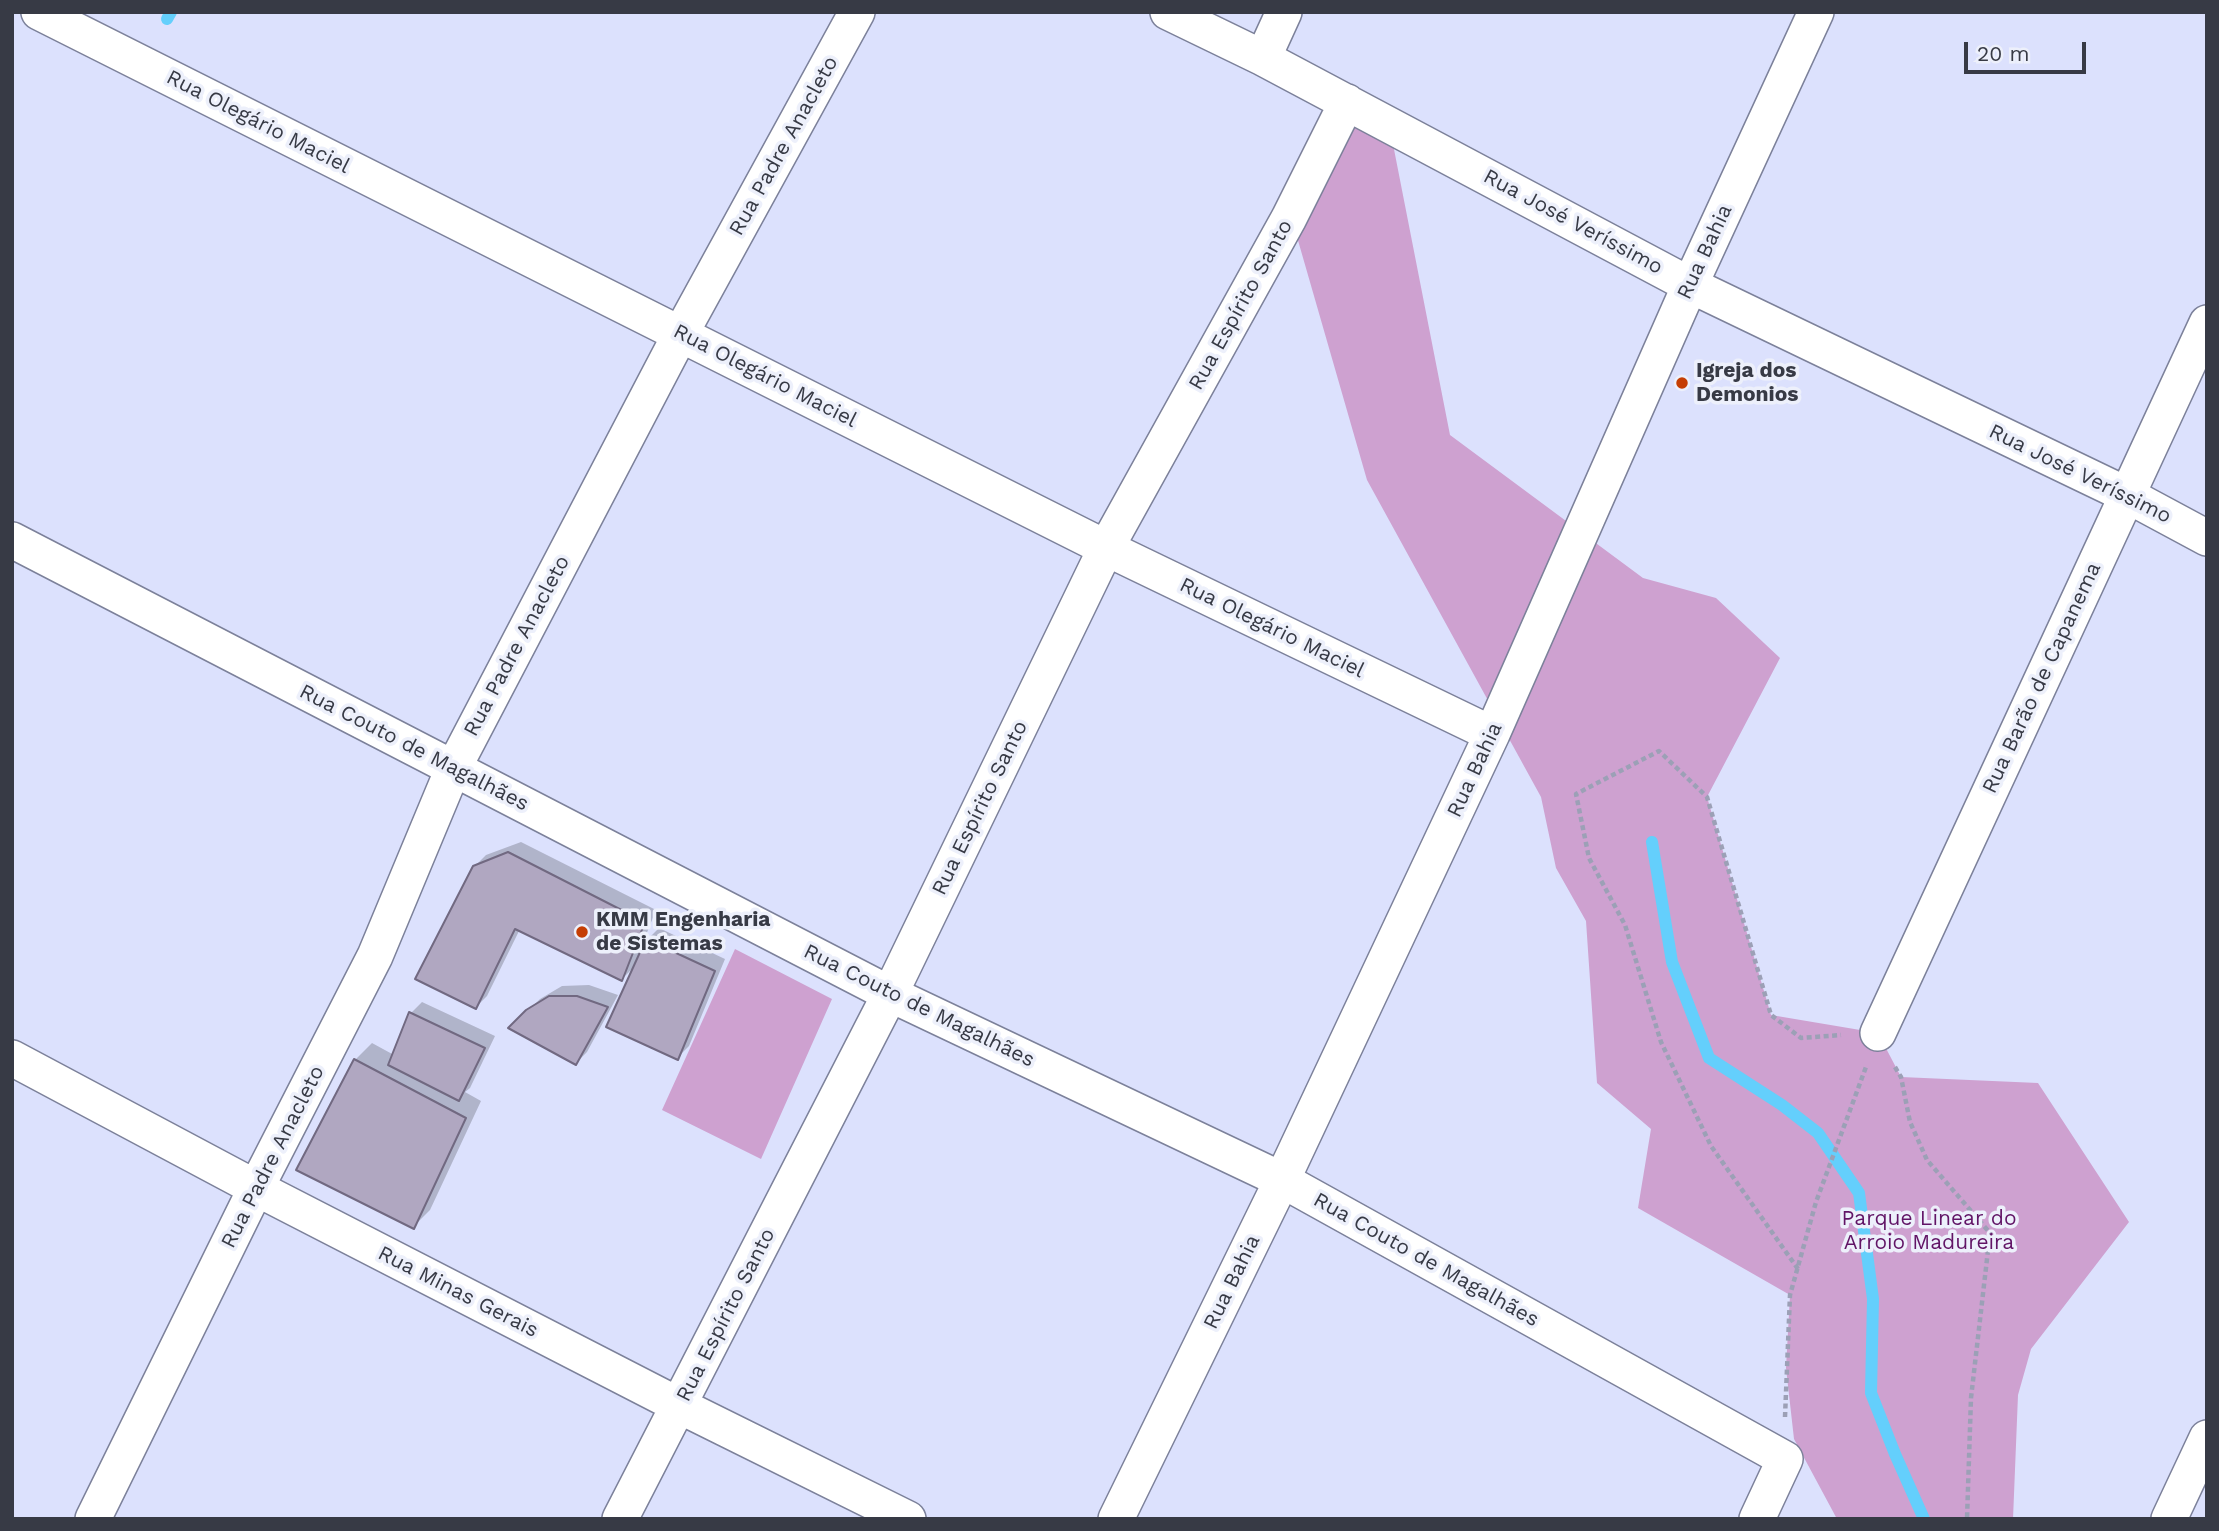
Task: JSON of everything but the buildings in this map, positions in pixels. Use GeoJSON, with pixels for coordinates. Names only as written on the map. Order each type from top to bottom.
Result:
{"type":"FeatureCollection","features":[{"type":"Feature","properties":{"kind":"street","name":"Rua Olegário Maciel"},"geometry":{"type":"LineString","coordinates":[[39,12],[1106,548],[1493,734]]}},
{"type":"Feature","properties":{"kind":"street","name":"Rua Padre Anacleto"},"geometry":{"type":"LineString","coordinates":[[93,1519],[256,1188],[375,956],[453,769],[681,333],[857,12]]}},
{"type":"Feature","properties":{"kind":"street","name":"Rua José Veríssimo"},"geometry":{"type":"LineString","coordinates":[[1168,12],[1263,58],[1690,285],[2127,495],[2207,538]]}},
{"type":"Feature","properties":{"kind":"street"},"geometry":{"type":"LineString","coordinates":[[1263,58],[1284,12]]}},
{"type":"Feature","properties":{"kind":"street","name":"Rua Bahia"},"geometry":{"type":"LineString","coordinates":[[1116,1519],[1282,1180],[1493,734],[1690,285],[1816,12]]}},
{"type":"Feature","properties":{"kind":"street","name":"Rua Espírito Santo"},"geometry":{"type":"LineString","coordinates":[[620,1519],[890,994],[1106,548],[1289,218],[1347,102]]}},
{"type":"Feature","properties":{"kind":"street","name":"Rua Barão de Capanema"},"geometry":{"type":"LineString","coordinates":[[1878,1033],[2207,323]]}},
{"type":"Feature","properties":{"kind":"street","name":"Rua Couto de Magalhães"},"geometry":{"type":"LineString","coordinates":[[12,540],[890,994],[1282,1180],[1784,1460]]}},
{"type":"Feature","properties":{"kind":"street","name":"Rua Minas Gerais"},"geometry":{"type":"LineString","coordinates":[[12,1058],[256,1188],[680,1406],[908,1519]]}},
{"type":"Feature","properties":{"kind":"street"},"geometry":{"type":"LineString","coordinates":[[2169,1519],[2207,1438]]}},
{"type":"Feature","properties":{"kind":"street"},"geometry":{"type":"LineString","coordinates":[[1757,1519],[1784,1460]]}},
{"type":"Feature","properties":{"kind":"path"},"geometry":{"type":"LineString","coordinates":[[1798,1269],[1711,1146],[1661,1042],[1625,925],[1589,858],[1576,793],[1659,751],[1707,797],[1771,1015],[1801,1038],[1878,1033]]}},
{"type":"Feature","properties":{"kind":"path"},"geometry":{"type":"LineString","coordinates":[[1784,1460],[1790,1295],[1816,1202],[1878,1033]]}},
{"type":"Feature","properties":{"kind":"path"},"geometry":{"type":"LineString","coordinates":[[1878,1033],[1900,1077],[1910,1122],[1927,1160],[1990,1233],[1970,1398],[1967,1519]]}},
{"type":"Feature","properties":{"kind":"green space","name":"Parque Linear do Arroio Madureira"},"geometry":{"type":"Polygon","coordinates":[[[1353,114],[1391,134],[1450,435],[1643,578],[1716,598],[1780,658],[1707,797],[1771,1015],[1878,1033],[1901,1077],[2038,1083],[2129,1222],[2031,1349],[2018,1395],[2013,1519],[1837,1519],[1794,1439],[1786,1368],[1790,1295],[1638,1208],[1651,1129],[1597,1083],[1586,921],[1556,868],[1541,797],[1367,480],[1295,230],[1353,114]]]}},
{"type":"Feature","properties":{"kind":"green space"},"geometry":{"type":"Polygon","coordinates":[[[735,949],[832,999],[761,1159],[662,1110],[735,949]]]}},
{"type":"Feature","properties":{"kind":"waterway"},"geometry":{"type":"LineString","coordinates":[[167,19],[171,12]]}},
{"type":"Feature","properties":{"kind":"waterway"},"geometry":{"type":"LineString","coordinates":[[1652,842],[1672,962],[1709,1058],[1782,1105],[1818,1133],[1859,1193],[1873,1299],[1871,1393],[1924,1519]]}},
{"type":"Feature","properties":{"kind":"place","name":"Igreja dos Demonios"},"geometry":{"type":"Point","coordinates":[1682,383]}},
{"type":"Feature","properties":{"kind":"place","name":"KMM Engenharia de Sistemas"},"geometry":{"type":"Point","coordinates":[582,932]}}]}
